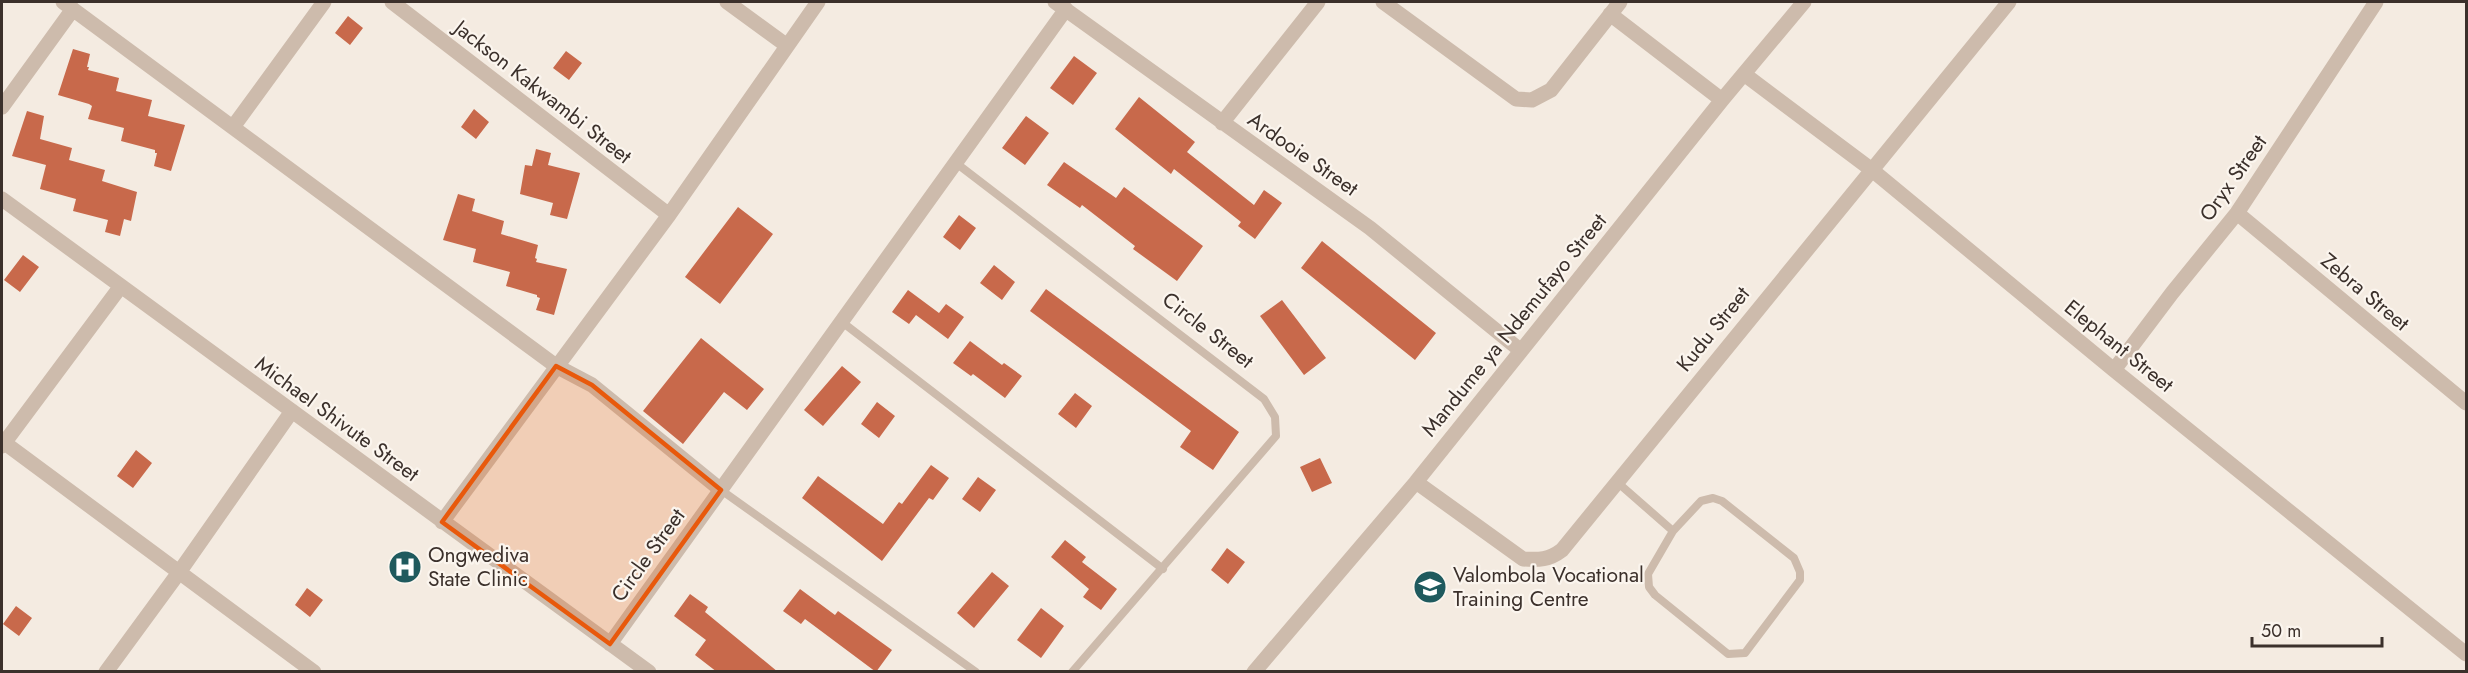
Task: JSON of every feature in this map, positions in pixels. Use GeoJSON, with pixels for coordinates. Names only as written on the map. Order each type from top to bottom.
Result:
{"type":"FeatureCollection","features":[{"type":"Feature","properties":{"kind":"street"},"geometry":{"type":"LineString","coordinates":[[232,127],[324,2]]}},
{"type":"Feature","properties":{"kind":"street","name":"Jackson Kakwambi Street"},"geometry":{"type":"LineString","coordinates":[[392,2],[669,215]]}},
{"type":"Feature","properties":{"kind":"street"},"geometry":{"type":"LineString","coordinates":[[727,2],[786,45]]}},
{"type":"Feature","properties":{"kind":"street"},"geometry":{"type":"LineString","coordinates":[[442,522],[669,215],[818,2]]}},
{"type":"Feature","properties":{"kind":"street"},"geometry":{"type":"LineString","coordinates":[[1222,123],[1318,2]]}},
{"type":"Feature","properties":{"kind":"street"},"geometry":{"type":"LineString","coordinates":[[1383,2],[1516,99],[1532,100],[1551,90],[1620,2]]}},
{"type":"Feature","properties":{"kind":"street","name":"Mandume ya Ndemufayo Street"},"geometry":{"type":"LineString","coordinates":[[1254,672],[1416,482],[1722,100],[1804,2]]}},
{"type":"Feature","properties":{"kind":"street","name":"Kudu Street"},"geometry":{"type":"LineString","coordinates":[[1416,482],[1522,560],[1543,561],[1552,558],[1562,550],[2009,2]]}},
{"type":"Feature","properties":{"kind":"street","name":"Oryx Street"},"geometry":{"type":"LineString","coordinates":[[2114,370],[2172,293],[2237,213],[2376,2]]}},
{"type":"Feature","properties":{"kind":"street"},"geometry":{"type":"LineString","coordinates":[[2,107],[68,5],[556,366],[592,385],[721,490]]}},
{"type":"Feature","properties":{"kind":"street","name":"Ardooie Street"},"geometry":{"type":"LineString","coordinates":[[1061,5],[1370,228],[1520,350]]}},
{"type":"Feature","properties":{"kind":"street","name":"Circle Street"},"geometry":{"type":"LineString","coordinates":[[610,644],[956,163],[1061,5]]}},
{"type":"Feature","properties":{"kind":"street"},"geometry":{"type":"LineString","coordinates":[[1610,14],[1722,100]]}},
{"type":"Feature","properties":{"kind":"street","name":"Elephant Street"},"geometry":{"type":"LineString","coordinates":[[1744,74],[1872,170],[2114,370],[2466,654]]}},
{"type":"Feature","properties":{"kind":"street","name":"Michael Shivute Street"},"geometry":{"type":"LineString","coordinates":[[2,200],[649,672]]}},
{"type":"Feature","properties":{"kind":"street","name":"Zebra Street"},"geometry":{"type":"LineString","coordinates":[[2237,213],[2466,403]]}},
{"type":"Feature","properties":{"kind":"street"},"geometry":{"type":"LineString","coordinates":[[121,286],[2,443],[314,672]]}},
{"type":"Feature","properties":{"kind":"street"},"geometry":{"type":"LineString","coordinates":[[105,672],[180,572],[292,411]]}},
{"type":"Feature","properties":{"kind":"lane","name":"Circle Street"},"geometry":{"type":"LineString","coordinates":[[956,163],[1264,399],[1275,417],[1276,436],[1072,672]]}},
{"type":"Feature","properties":{"kind":"lane"},"geometry":{"type":"LineString","coordinates":[[842,322],[1163,569]]}},
{"type":"Feature","properties":{"kind":"lane"},"geometry":{"type":"LineString","coordinates":[[1617,482],[1673,531]]}},
{"type":"Feature","properties":{"kind":"lane"},"geometry":{"type":"LineString","coordinates":[[721,490],[976,672]]}},
{"type":"Feature","properties":{"kind":"lane"},"geometry":{"type":"LineString","coordinates":[[1713,498],[1722,501],[1794,558],[1800,572],[1800,580],[1745,652],[1728,654],[1655,595],[1649,587],[1648,574],[1673,531],[1701,501],[1713,498]]}},
{"type":"Feature","properties":{"kind":"highlighted area"},"geometry":{"type":"Polygon","coordinates":[[[556,366],[592,385],[721,490],[610,644],[442,522],[556,366]]]}},
{"type":"Feature","properties":{"kind":"building"},"geometry":{"type":"Polygon","coordinates":[[[348,16],[363,28],[350,45],[335,33],[348,16]]]}},
{"type":"Feature","properties":{"kind":"building"},"geometry":{"type":"Polygon","coordinates":[[[73,49],[90,54],[88,70],[119,78],[116,91],[152,100],[148,116],[185,125],[171,171],[154,166],[157,153],[155,150],[121,141],[124,128],[88,119],[92,106],[58,95],[73,49]]]}},
{"type":"Feature","properties":{"kind":"building"},"geometry":{"type":"Polygon","coordinates":[[[566,51],[582,63],[569,80],[553,68],[566,51]]]}},
{"type":"Feature","properties":{"kind":"building"},"geometry":{"type":"Polygon","coordinates":[[[1074,56],[1097,73],[1073,105],[1050,88],[1074,56]]]}},
{"type":"Feature","properties":{"kind":"building"},"geometry":{"type":"Polygon","coordinates":[[[1139,97],[1195,142],[1187,152],[1254,205],[1264,190],[1282,203],[1255,239],[1238,226],[1241,222],[1174,169],[1171,174],[1115,129],[1139,97]]]}},
{"type":"Feature","properties":{"kind":"building"},"geometry":{"type":"Polygon","coordinates":[[[474,109],[489,122],[476,139],[461,127],[474,109]]]}},
{"type":"Feature","properties":{"kind":"building"},"geometry":{"type":"Polygon","coordinates":[[[27,111],[44,116],[40,139],[72,148],[69,160],[105,170],[102,181],[137,192],[131,221],[124,219],[120,236],[105,232],[108,220],[73,211],[76,199],[40,189],[46,165],[12,156],[27,111]]]}},
{"type":"Feature","properties":{"kind":"building"},"geometry":{"type":"Polygon","coordinates":[[[1026,116],[1049,133],[1025,165],[1002,148],[1026,116]]]}},
{"type":"Feature","properties":{"kind":"building"},"geometry":{"type":"Polygon","coordinates":[[[536,149],[551,153],[548,165],[580,173],[567,219],[550,215],[553,203],[520,194],[525,165],[532,166],[536,149]]]}},
{"type":"Feature","properties":{"kind":"building"},"geometry":{"type":"Polygon","coordinates":[[[1064,162],[1116,198],[1124,187],[1203,246],[1177,281],[1133,249],[1135,246],[1082,205],[1080,208],[1047,185],[1064,162]]]}},
{"type":"Feature","properties":{"kind":"building"},"geometry":{"type":"Polygon","coordinates":[[[458,194],[475,199],[472,211],[504,221],[501,234],[538,245],[536,262],[567,269],[554,315],[536,310],[540,298],[537,295],[506,286],[510,272],[473,262],[476,249],[443,240],[458,194]]]}},
{"type":"Feature","properties":{"kind":"building"},"geometry":{"type":"Polygon","coordinates":[[[738,207],[773,234],[720,304],[685,277],[738,207]]]}},
{"type":"Feature","properties":{"kind":"building"},"geometry":{"type":"Polygon","coordinates":[[[959,215],[976,228],[960,250],[943,237],[959,215]]]}},
{"type":"Feature","properties":{"kind":"building"},"geometry":{"type":"Polygon","coordinates":[[[1322,241],[1436,333],[1415,360],[1301,268],[1322,241]]]}},
{"type":"Feature","properties":{"kind":"building"},"geometry":{"type":"Polygon","coordinates":[[[23,255],[39,267],[20,292],[4,280],[23,255]]]}},
{"type":"Feature","properties":{"kind":"building"},"geometry":{"type":"Polygon","coordinates":[[[994,265],[1015,282],[1002,300],[980,283],[994,265]]]}},
{"type":"Feature","properties":{"kind":"building"},"geometry":{"type":"Polygon","coordinates":[[[1046,289],[1239,432],[1213,470],[1180,447],[1191,431],[1030,311],[1046,289]]]}},
{"type":"Feature","properties":{"kind":"building"},"geometry":{"type":"Polygon","coordinates":[[[908,290],[939,313],[946,304],[964,317],[948,339],[916,315],[909,324],[892,312],[908,290]]]}},
{"type":"Feature","properties":{"kind":"building"},"geometry":{"type":"Polygon","coordinates":[[[1282,300],[1326,358],[1304,375],[1260,316],[1282,300]]]}},
{"type":"Feature","properties":{"kind":"building"},"geometry":{"type":"Polygon","coordinates":[[[701,338],[764,389],[747,410],[724,392],[683,444],[643,411],[701,338]]]}},
{"type":"Feature","properties":{"kind":"building"},"geometry":{"type":"Polygon","coordinates":[[[970,341],[1002,365],[1004,363],[1022,376],[1005,398],[973,374],[971,376],[953,363],[970,341]]]}},
{"type":"Feature","properties":{"kind":"building"},"geometry":{"type":"Polygon","coordinates":[[[842,366],[861,382],[823,426],[804,410],[842,366]]]}},
{"type":"Feature","properties":{"kind":"building"},"geometry":{"type":"Polygon","coordinates":[[[1075,393],[1092,406],[1076,428],[1058,414],[1075,393]]]}},
{"type":"Feature","properties":{"kind":"building"},"geometry":{"type":"Polygon","coordinates":[[[877,402],[895,416],[879,438],[861,424],[877,402]]]}},
{"type":"Feature","properties":{"kind":"building"},"geometry":{"type":"Polygon","coordinates":[[[136,450],[152,463],[133,488],[117,476],[136,450]]]}},
{"type":"Feature","properties":{"kind":"building"},"geometry":{"type":"Polygon","coordinates":[[[1320,458],[1332,483],[1312,492],[1300,467],[1320,458]]]}},
{"type":"Feature","properties":{"kind":"building"},"geometry":{"type":"Polygon","coordinates":[[[931,465],[949,478],[933,500],[929,498],[882,561],[802,498],[818,476],[883,524],[899,502],[902,504],[931,465]]]}},
{"type":"Feature","properties":{"kind":"building"},"geometry":{"type":"Polygon","coordinates":[[[978,477],[996,490],[980,512],[962,499],[978,477]]]}},
{"type":"Feature","properties":{"kind":"building"},"geometry":{"type":"Polygon","coordinates":[[[1065,540],[1086,557],[1082,562],[1117,589],[1101,610],[1083,597],[1089,589],[1051,557],[1065,540]]]}},
{"type":"Feature","properties":{"kind":"building"},"geometry":{"type":"Polygon","coordinates":[[[1227,548],[1245,562],[1228,584],[1211,570],[1227,548]]]}},
{"type":"Feature","properties":{"kind":"building"},"geometry":{"type":"Polygon","coordinates":[[[992,572],[1009,586],[974,628],[957,613],[992,572]]]}},
{"type":"Feature","properties":{"kind":"building"},"geometry":{"type":"Polygon","coordinates":[[[307,588],[323,600],[310,617],[295,605],[307,588]]]}},
{"type":"Feature","properties":{"kind":"building"},"geometry":{"type":"Polygon","coordinates":[[[800,589],[835,615],[838,611],[892,650],[876,672],[805,619],[801,624],[783,611],[800,589]]]}},
{"type":"Feature","properties":{"kind":"building"},"geometry":{"type":"Polygon","coordinates":[[[690,594],[708,607],[705,612],[778,672],[717,672],[695,655],[706,640],[674,616],[690,594]]]}},
{"type":"Feature","properties":{"kind":"building"},"geometry":{"type":"Polygon","coordinates":[[[16,606],[32,618],[19,636],[3,624],[16,606]]]}},
{"type":"Feature","properties":{"kind":"building"},"geometry":{"type":"Polygon","coordinates":[[[1041,608],[1064,626],[1041,658],[1017,640],[1041,608]]]}},
{"type":"Feature","properties":{"kind":"place","name":"Ongwediva State Clinic"},"geometry":{"type":"Point","coordinates":[405,567]}},
{"type":"Feature","properties":{"kind":"place","name":"Valombola Vocational Training Centre"},"geometry":{"type":"Point","coordinates":[1430,587]}}]}
